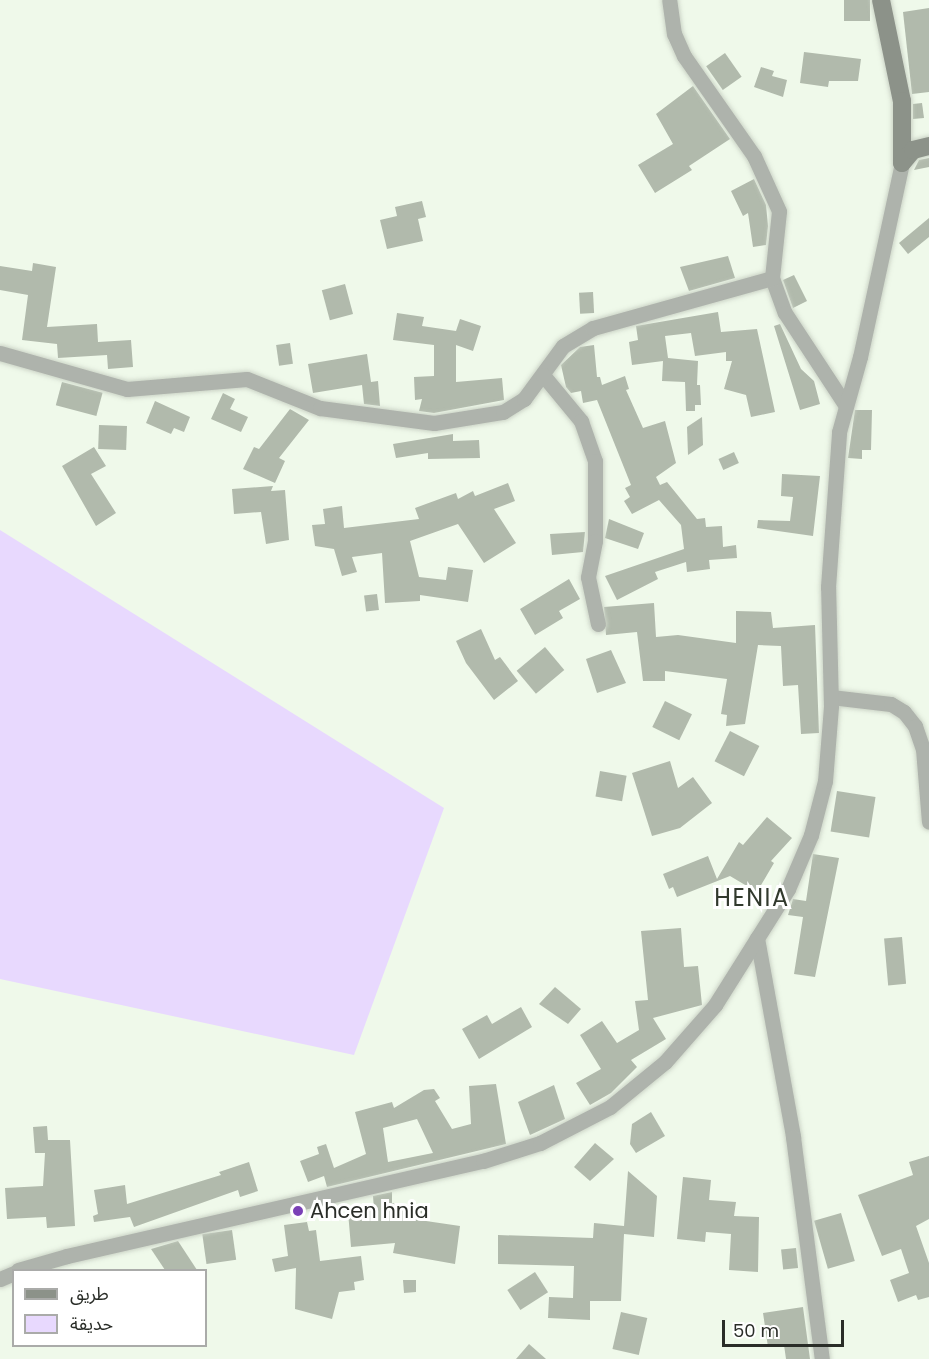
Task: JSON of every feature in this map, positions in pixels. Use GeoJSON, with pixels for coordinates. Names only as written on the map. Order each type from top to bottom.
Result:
{"type":"FeatureCollection","features":[{"type":"Feature","properties":{"kind":"street"},"geometry":{"type":"LineString","coordinates":[[669,0],[674,34],[684,56],[754,156],[779,211],[772,278],[785,313],[846,406]]}},
{"type":"Feature","properties":{"kind":"street"},"geometry":{"type":"LineString","coordinates":[[22,1269],[67,1256],[483,1161],[540,1143],[610,1107],[664,1062],[715,1005],[788,889],[811,835],[825,781],[831,697],[828,586],[838,432],[902,163],[902,101],[881,0]]}},
{"type":"Feature","properties":{"kind":"street"},"geometry":{"type":"LineString","coordinates":[[902,163],[913,150],[929,146]]}},
{"type":"Feature","properties":{"kind":"street"},"geometry":{"type":"LineString","coordinates":[[0,353],[127,389],[247,380],[320,408],[434,423],[503,412],[524,399],[563,346],[594,328],[772,278]]}},
{"type":"Feature","properties":{"kind":"street"},"geometry":{"type":"LineString","coordinates":[[543,375],[581,421],[595,460],[595,541],[588,577],[598,624]]}},
{"type":"Feature","properties":{"kind":"street"},"geometry":{"type":"LineString","coordinates":[[831,697],[891,704],[904,712],[915,726],[923,749],[929,822]]}},
{"type":"Feature","properties":{"kind":"street"},"geometry":{"type":"LineString","coordinates":[[757,938],[793,1137],[822,1359]]}},
{"type":"Feature","properties":{"kind":"green space"},"geometry":{"type":"Polygon","coordinates":[[[0,530],[444,808],[354,1055],[0,979],[0,530]]]}},
{"type":"Feature","properties":{"kind":"building"},"geometry":{"type":"Polygon","coordinates":[[[844,0],[870,0],[870,21],[844,21],[844,0]]]}},
{"type":"Feature","properties":{"kind":"building"},"geometry":{"type":"Polygon","coordinates":[[[929,8],[929,92],[912,94],[903,12],[929,8]]]}},
{"type":"Feature","properties":{"kind":"building"},"geometry":{"type":"Polygon","coordinates":[[[804,52],[861,59],[858,81],[829,81],[828,87],[800,83],[804,52]]]}},
{"type":"Feature","properties":{"kind":"building"},"geometry":{"type":"Polygon","coordinates":[[[725,53],[742,77],[723,90],[706,66],[725,53]]]}},
{"type":"Feature","properties":{"kind":"building"},"geometry":{"type":"Polygon","coordinates":[[[761,67],[774,71],[772,76],[787,80],[783,97],[754,87],[761,67]]]}},
{"type":"Feature","properties":{"kind":"building"},"geometry":{"type":"Polygon","coordinates":[[[693,86],[730,139],[689,166],[692,170],[655,193],[638,165],[673,144],[656,114],[693,86]]]}},
{"type":"Feature","properties":{"kind":"building"},"geometry":{"type":"Polygon","coordinates":[[[922,103],[924,118],[913,119],[913,104],[922,103]]]}},
{"type":"Feature","properties":{"kind":"building"},"geometry":{"type":"Polygon","coordinates":[[[929,158],[929,167],[914,170],[919,160],[929,158]]]}},
{"type":"Feature","properties":{"kind":"building"},"geometry":{"type":"Polygon","coordinates":[[[754,179],[766,205],[768,226],[766,245],[753,247],[748,213],[743,216],[731,191],[754,179]]]}},
{"type":"Feature","properties":{"kind":"building"},"geometry":{"type":"Polygon","coordinates":[[[422,201],[426,217],[418,219],[423,241],[387,249],[380,220],[397,216],[395,207],[422,201]]]}},
{"type":"Feature","properties":{"kind":"building"},"geometry":{"type":"Polygon","coordinates":[[[929,218],[929,237],[908,254],[899,243],[929,218]]]}},
{"type":"Feature","properties":{"kind":"building"},"geometry":{"type":"Polygon","coordinates":[[[728,256],[735,278],[689,291],[680,267],[728,256]]]}},
{"type":"Feature","properties":{"kind":"building"},"geometry":{"type":"Polygon","coordinates":[[[33,263],[56,267],[47,327],[97,324],[98,342],[131,340],[133,367],[108,369],[107,355],[58,358],[57,344],[22,340],[28,295],[0,290],[0,266],[32,271],[33,263]]]}},
{"type":"Feature","properties":{"kind":"building"},"geometry":{"type":"Polygon","coordinates":[[[794,275],[807,301],[793,308],[783,280],[794,275]]]}},
{"type":"Feature","properties":{"kind":"building"},"geometry":{"type":"Polygon","coordinates":[[[345,284],[353,314],[330,320],[322,290],[345,284]]]}},
{"type":"Feature","properties":{"kind":"building"},"geometry":{"type":"Polygon","coordinates":[[[593,292],[594,313],[580,314],[579,293],[593,292]]]}},
{"type":"Feature","properties":{"kind":"building"},"geometry":{"type":"Polygon","coordinates":[[[718,312],[721,332],[757,329],[775,412],[751,417],[746,395],[724,389],[732,361],[726,361],[726,352],[695,356],[691,333],[665,336],[668,358],[698,361],[697,385],[700,385],[701,405],[695,405],[695,411],[686,411],[685,382],[662,381],[663,361],[632,365],[629,342],[638,340],[636,326],[718,312]]]}},
{"type":"Feature","properties":{"kind":"building"},"geometry":{"type":"Polygon","coordinates":[[[397,313],[424,317],[422,326],[456,331],[460,319],[481,326],[473,351],[456,345],[456,382],[502,378],[504,400],[434,413],[419,411],[422,399],[415,400],[414,377],[434,376],[434,345],[393,340],[397,313]]]}},
{"type":"Feature","properties":{"kind":"building"},"geometry":{"type":"Polygon","coordinates":[[[780,324],[801,369],[814,381],[820,404],[800,410],[774,326],[780,324]]]}},
{"type":"Feature","properties":{"kind":"building"},"geometry":{"type":"Polygon","coordinates":[[[290,343],[293,364],[279,366],[276,345],[290,343]]]}},
{"type":"Feature","properties":{"kind":"building"},"geometry":{"type":"Polygon","coordinates":[[[594,345],[597,377],[600,377],[602,385],[625,376],[629,389],[626,390],[643,428],[665,421],[676,463],[656,477],[660,485],[667,482],[697,519],[705,518],[706,527],[722,526],[723,547],[736,545],[737,558],[709,560],[710,569],[687,572],[686,562],[655,572],[658,579],[617,600],[605,576],[684,549],[681,525],[659,500],[632,514],[624,501],[630,497],[625,488],[631,485],[597,400],[583,403],[581,391],[571,393],[566,387],[561,365],[580,347],[594,345]]]}},
{"type":"Feature","properties":{"kind":"building"},"geometry":{"type":"Polygon","coordinates":[[[367,354],[371,382],[378,381],[380,406],[364,404],[362,385],[313,393],[308,364],[367,354]]]}},
{"type":"Feature","properties":{"kind":"building"},"geometry":{"type":"Polygon","coordinates":[[[62,382],[103,393],[96,416],[56,405],[62,382]]]}},
{"type":"Feature","properties":{"kind":"building"},"geometry":{"type":"Polygon","coordinates":[[[223,393],[235,399],[230,409],[248,417],[241,432],[211,419],[223,393]]]}},
{"type":"Feature","properties":{"kind":"building"},"geometry":{"type":"Polygon","coordinates":[[[155,401],[190,417],[184,432],[174,428],[171,434],[146,423],[155,401]]]}},
{"type":"Feature","properties":{"kind":"building"},"geometry":{"type":"Polygon","coordinates":[[[290,409],[309,420],[279,458],[285,461],[275,483],[243,469],[254,447],[259,449],[290,409]]]}},
{"type":"Feature","properties":{"kind":"building"},"geometry":{"type":"Polygon","coordinates":[[[855,410],[872,410],[871,450],[862,450],[862,459],[848,458],[855,410]]]}},
{"type":"Feature","properties":{"kind":"building"},"geometry":{"type":"Polygon","coordinates":[[[702,417],[703,445],[688,455],[687,427],[702,417]]]}},
{"type":"Feature","properties":{"kind":"building"},"geometry":{"type":"Polygon","coordinates":[[[99,425],[127,426],[126,450],[98,449],[99,425]]]}},
{"type":"Feature","properties":{"kind":"building"},"geometry":{"type":"Polygon","coordinates":[[[453,434],[453,441],[479,440],[480,458],[428,459],[428,453],[396,458],[393,444],[453,434]]]}},
{"type":"Feature","properties":{"kind":"building"},"geometry":{"type":"Polygon","coordinates":[[[94,447],[106,466],[91,474],[116,513],[96,526],[62,466],[94,447]]]}},
{"type":"Feature","properties":{"kind":"building"},"geometry":{"type":"Polygon","coordinates":[[[734,452],[739,463],[723,470],[718,459],[734,452]]]}},
{"type":"Feature","properties":{"kind":"building"},"geometry":{"type":"Polygon","coordinates":[[[782,474],[820,476],[813,536],[757,528],[758,520],[790,521],[793,497],[781,496],[782,474]]]}},
{"type":"Feature","properties":{"kind":"building"},"geometry":{"type":"Polygon","coordinates":[[[508,483],[515,501],[494,509],[516,543],[484,563],[458,524],[410,541],[419,577],[446,580],[448,567],[473,570],[468,602],[420,595],[420,601],[385,603],[382,553],[352,557],[357,572],[342,576],[334,549],[315,546],[312,525],[325,524],[323,509],[342,506],[344,528],[419,519],[415,508],[456,493],[458,499],[473,491],[475,496],[508,483]]]}},
{"type":"Feature","properties":{"kind":"building"},"geometry":{"type":"Polygon","coordinates":[[[273,486],[271,491],[285,490],[289,540],[266,544],[261,512],[234,514],[232,489],[273,486]]]}},
{"type":"Feature","properties":{"kind":"building"},"geometry":{"type":"Polygon","coordinates":[[[609,519],[644,533],[638,549],[605,538],[609,519]]]}},
{"type":"Feature","properties":{"kind":"building"},"geometry":{"type":"Polygon","coordinates":[[[585,532],[583,552],[552,555],[550,534],[585,532]]]}},
{"type":"Feature","properties":{"kind":"building"},"geometry":{"type":"Polygon","coordinates":[[[569,579],[580,599],[559,611],[563,618],[535,635],[520,609],[569,579]]]}},
{"type":"Feature","properties":{"kind":"building"},"geometry":{"type":"Polygon","coordinates":[[[377,594],[379,610],[366,611],[364,596],[377,594]]]}},
{"type":"Feature","properties":{"kind":"building"},"geometry":{"type":"Polygon","coordinates":[[[654,603],[656,637],[678,635],[736,643],[736,611],[771,612],[773,628],[815,625],[819,733],[801,734],[798,685],[783,686],[781,646],[758,645],[745,724],[726,726],[727,715],[721,714],[727,679],[665,671],[665,681],[643,681],[637,632],[606,635],[604,607],[654,603]]]}},
{"type":"Feature","properties":{"kind":"building"},"geometry":{"type":"Polygon","coordinates":[[[481,629],[495,660],[500,657],[518,681],[494,700],[466,663],[456,641],[481,629]]]}},
{"type":"Feature","properties":{"kind":"building"},"geometry":{"type":"Polygon","coordinates":[[[545,647],[564,670],[536,694],[517,671],[545,647]]]}},
{"type":"Feature","properties":{"kind":"building"},"geometry":{"type":"Polygon","coordinates":[[[611,650],[626,683],[597,693],[586,659],[611,650]]]}},
{"type":"Feature","properties":{"kind":"building"},"geometry":{"type":"Polygon","coordinates":[[[665,701],[692,714],[679,740],[652,727],[665,701]]]}},
{"type":"Feature","properties":{"kind":"building"},"geometry":{"type":"Polygon","coordinates":[[[730,731],[759,746],[744,776],[715,761],[730,731]]]}},
{"type":"Feature","properties":{"kind":"building"},"geometry":{"type":"Polygon","coordinates":[[[670,761],[678,788],[693,777],[712,803],[680,828],[652,836],[632,773],[670,761]]]}},
{"type":"Feature","properties":{"kind":"building"},"geometry":{"type":"Polygon","coordinates":[[[600,771],[627,776],[622,801],[595,797],[600,771]]]}},
{"type":"Feature","properties":{"kind":"building"},"geometry":{"type":"Polygon","coordinates":[[[837,791],[876,797],[869,838],[831,831],[837,791]]]}},
{"type":"Feature","properties":{"kind":"building"},"geometry":{"type":"Polygon","coordinates":[[[767,817],[792,838],[771,861],[774,863],[757,892],[730,876],[677,897],[673,887],[669,889],[663,874],[708,856],[717,879],[739,842],[743,845],[767,817]]]}},
{"type":"Feature","properties":{"kind":"building"},"geometry":{"type":"Polygon","coordinates":[[[813,854],[839,858],[815,977],[794,974],[803,917],[788,915],[793,899],[806,901],[813,854]]]}},
{"type":"Feature","properties":{"kind":"building"},"geometry":{"type":"Polygon","coordinates":[[[681,928],[684,967],[698,966],[702,1005],[653,1018],[666,1039],[631,1060],[637,1067],[611,1093],[590,1105],[576,1083],[601,1069],[580,1035],[602,1021],[617,1043],[639,1030],[635,1001],[648,1000],[641,931],[681,928]]]}},
{"type":"Feature","properties":{"kind":"building"},"geometry":{"type":"Polygon","coordinates":[[[902,937],[906,984],[888,985],[884,939],[902,937]]]}},
{"type":"Feature","properties":{"kind":"building"},"geometry":{"type":"Polygon","coordinates":[[[555,987],[581,1009],[568,1024],[539,1004],[555,987]]]}},
{"type":"Feature","properties":{"kind":"building"},"geometry":{"type":"Polygon","coordinates":[[[521,1007],[532,1027],[479,1059],[462,1029],[487,1015],[492,1024],[521,1007]]]}},
{"type":"Feature","properties":{"kind":"building"},"geometry":{"type":"Polygon","coordinates":[[[496,1084],[506,1144],[327,1187],[324,1176],[308,1182],[300,1161],[319,1154],[317,1147],[326,1144],[334,1168],[366,1154],[355,1112],[392,1102],[394,1108],[424,1090],[434,1089],[440,1098],[435,1101],[452,1129],[471,1124],[469,1086],[496,1084]],[[417,1119],[383,1128],[388,1162],[433,1153],[417,1119]]]}},
{"type":"Feature","properties":{"kind":"building"},"geometry":{"type":"Polygon","coordinates":[[[554,1085],[565,1119],[530,1135],[518,1102],[554,1085]]]}},
{"type":"Feature","properties":{"kind":"building"},"geometry":{"type":"Polygon","coordinates":[[[651,1112],[665,1136],[636,1153],[630,1144],[632,1124],[651,1112]]]}},
{"type":"Feature","properties":{"kind":"building"},"geometry":{"type":"Polygon","coordinates":[[[47,1126],[48,1140],[70,1140],[75,1226],[47,1228],[46,1217],[7,1219],[5,1188],[43,1186],[45,1153],[35,1153],[33,1127],[47,1126]]]}},
{"type":"Feature","properties":{"kind":"building"},"geometry":{"type":"Polygon","coordinates":[[[595,1143],[614,1159],[590,1181],[574,1167],[595,1143]]]}},
{"type":"Feature","properties":{"kind":"building"},"geometry":{"type":"Polygon","coordinates":[[[929,1156],[929,1219],[916,1226],[929,1263],[929,1297],[918,1300],[916,1295],[898,1302],[890,1280],[909,1273],[901,1249],[882,1256],[858,1195],[913,1175],[909,1162],[929,1156]]]}},
{"type":"Feature","properties":{"kind":"building"},"geometry":{"type":"Polygon","coordinates":[[[249,1162],[258,1191],[240,1197],[238,1190],[134,1227],[130,1217],[94,1222],[93,1216],[98,1214],[94,1190],[125,1185],[127,1204],[221,1175],[219,1172],[249,1162]]]}},
{"type":"Feature","properties":{"kind":"building"},"geometry":{"type":"Polygon","coordinates":[[[628,1171],[657,1196],[654,1237],[624,1234],[621,1301],[590,1301],[590,1320],[548,1318],[549,1297],[573,1298],[574,1266],[498,1264],[498,1235],[593,1238],[594,1223],[624,1226],[628,1171]]]}},
{"type":"Feature","properties":{"kind":"building"},"geometry":{"type":"Polygon","coordinates":[[[683,1177],[711,1180],[709,1200],[736,1202],[734,1216],[759,1217],[758,1272],[729,1270],[731,1234],[706,1232],[705,1242],[677,1239],[683,1177]]]}},
{"type":"Feature","properties":{"kind":"building"},"geometry":{"type":"Polygon","coordinates":[[[392,1192],[392,1203],[428,1208],[426,1221],[460,1226],[455,1264],[393,1253],[395,1243],[351,1247],[348,1212],[374,1210],[373,1196],[392,1192]]]}},
{"type":"Feature","properties":{"kind":"building"},"geometry":{"type":"Polygon","coordinates":[[[841,1213],[855,1261],[828,1269],[814,1221],[841,1213]]]}},
{"type":"Feature","properties":{"kind":"building"},"geometry":{"type":"Polygon","coordinates":[[[307,1222],[309,1231],[316,1230],[320,1261],[361,1256],[364,1280],[354,1282],[355,1290],[339,1292],[332,1319],[295,1309],[296,1268],[275,1272],[272,1259],[288,1256],[284,1225],[307,1222]]]}},
{"type":"Feature","properties":{"kind":"building"},"geometry":{"type":"Polygon","coordinates":[[[232,1230],[236,1260],[206,1264],[202,1234],[232,1230]]]}},
{"type":"Feature","properties":{"kind":"building"},"geometry":{"type":"Polygon","coordinates":[[[178,1241],[196,1269],[164,1269],[151,1249],[178,1241]]]}},
{"type":"Feature","properties":{"kind":"building"},"geometry":{"type":"Polygon","coordinates":[[[796,1248],[798,1268],[783,1269],[781,1250],[796,1248]]]}},
{"type":"Feature","properties":{"kind":"building"},"geometry":{"type":"Polygon","coordinates":[[[535,1272],[548,1292],[520,1310],[507,1290],[535,1272]]]}},
{"type":"Feature","properties":{"kind":"building"},"geometry":{"type":"Polygon","coordinates":[[[403,1280],[416,1280],[416,1292],[404,1293],[403,1280]]]}},
{"type":"Feature","properties":{"kind":"building"},"geometry":{"type":"Polygon","coordinates":[[[803,1307],[810,1359],[786,1359],[784,1345],[768,1347],[763,1313],[803,1307]]]}},
{"type":"Feature","properties":{"kind":"building"},"geometry":{"type":"Polygon","coordinates":[[[621,1312],[647,1318],[639,1355],[612,1349],[621,1312]]]}},
{"type":"Feature","properties":{"kind":"building"},"geometry":{"type":"Polygon","coordinates":[[[529,1344],[546,1359],[516,1359],[529,1344]]]}},
{"type":"Feature","properties":{"kind":"place","name":"Ahcen hnia"},"geometry":{"type":"Point","coordinates":[298,1211]}},
{"type":"Feature","properties":{"kind":"district","name":"HENIA"},"geometry":{"type":"Point","coordinates":[752,898]}}]}
